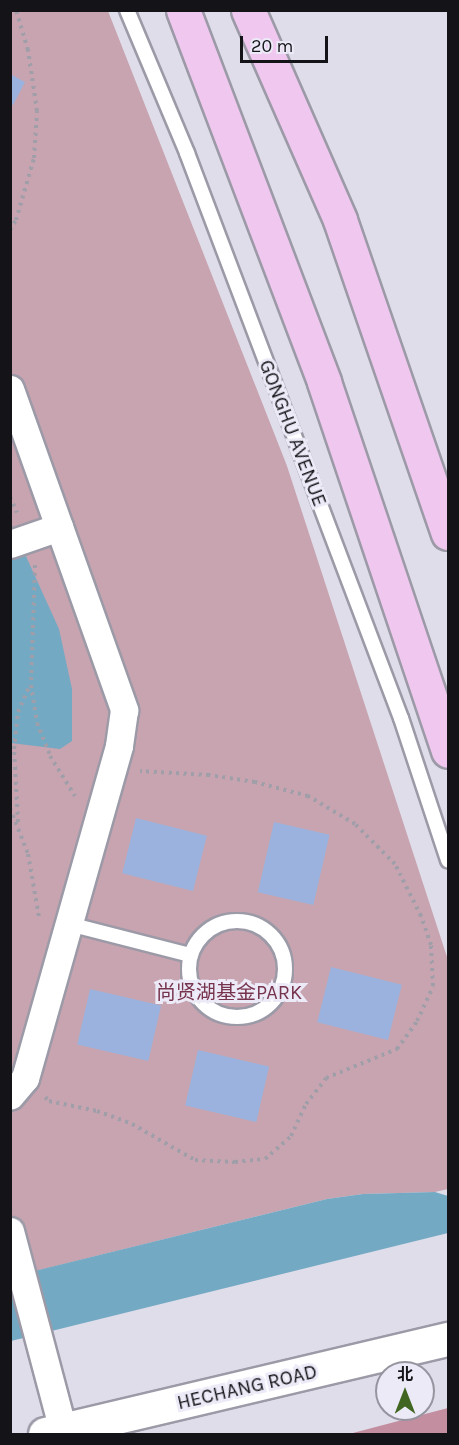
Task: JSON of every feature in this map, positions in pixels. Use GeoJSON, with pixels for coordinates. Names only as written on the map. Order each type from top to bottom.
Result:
{"type":"FeatureCollection","features":[{"type":"Feature","properties":{"kind":"main road"},"geometry":{"type":"LineString","coordinates":[[183,10],[324,382],[448,750]]}},
{"type":"Feature","properties":{"kind":"main road"},"geometry":{"type":"LineString","coordinates":[[248,10],[340,220],[448,533]]}},
{"type":"Feature","properties":{"kind":"street"},"geometry":{"type":"LineString","coordinates":[[10,389],[124,710],[113,769],[69,924],[18,1087]]}},
{"type":"Feature","properties":{"kind":"street"},"geometry":{"type":"LineString","coordinates":[[10,543],[59,526]]}},
{"type":"Feature","properties":{"kind":"street"},"geometry":{"type":"LineString","coordinates":[[14,1244],[43,1355],[54,1432]]}},
{"type":"Feature","properties":{"kind":"street","name":"HECHANG ROAD"},"geometry":{"type":"LineString","coordinates":[[54,1432],[448,1339]]}},
{"type":"Feature","properties":{"kind":"street","name":"HECHANG ROAD"},"geometry":{"type":"LineString","coordinates":[[118,1434],[448,1358]]}},
{"type":"Feature","properties":{"kind":"lane","name":"GONGHU AVENUE"},"geometry":{"type":"LineString","coordinates":[[127,10],[187,153],[397,706],[448,860]]}},
{"type":"Feature","properties":{"kind":"lane"},"geometry":{"type":"LineString","coordinates":[[224,922],[248,922],[270,933],[280,946],[286,961],[286,977],[281,992],[264,1009],[243,1018],[227,1017],[212,1011],[200,1000],[192,987],[189,971],[190,956],[197,941],[209,929],[224,922]]}},
{"type":"Feature","properties":{"kind":"lane"},"geometry":{"type":"LineString","coordinates":[[69,924],[190,956]]}},
{"type":"Feature","properties":{"kind":"path"},"geometry":{"type":"LineString","coordinates":[[10,230],[16,220],[34,158],[37,111],[28,50],[16,10]]}},
{"type":"Feature","properties":{"kind":"path"},"geometry":{"type":"LineString","coordinates":[[35,559],[31,685],[37,723],[50,756],[73,794],[99,816]]}},
{"type":"Feature","properties":{"kind":"path"},"geometry":{"type":"LineString","coordinates":[[18,825],[14,749],[18,712],[31,685]]}},
{"type":"Feature","properties":{"kind":"path"},"geometry":{"type":"LineString","coordinates":[[18,1087],[49,1101],[97,1111],[132,1124],[195,1160],[235,1162],[265,1159],[291,1136],[306,1104],[326,1078],[397,1049],[417,1022],[433,986],[431,945],[421,916],[394,864],[355,825],[308,796],[255,782],[209,775],[113,769]]}},
{"type":"Feature","properties":{"kind":"path"},"geometry":{"type":"LineString","coordinates":[[10,808],[18,825],[34,886],[38,928]]}},
{"type":"Feature","properties":{"kind":"green space","name":"尚贤湖基金PARK"},"geometry":{"type":"Polygon","coordinates":[[[10,11],[108,11],[287,466],[448,960],[448,1189],[435,1192],[363,1194],[327,1199],[11,1277],[10,11]]]}},
{"type":"Feature","properties":{"kind":"shaded area"},"geometry":{"type":"Polygon","coordinates":[[[448,1408],[448,1434],[349,1434],[398,1421],[435,1421],[435,1411],[448,1408]]]}},
{"type":"Feature","properties":{"kind":"water"},"geometry":{"type":"Polygon","coordinates":[[[10,521],[59,629],[72,689],[72,741],[60,749],[11,743],[10,521]]]}},
{"type":"Feature","properties":{"kind":"water"},"geometry":{"type":"Polygon","coordinates":[[[435,1192],[448,1196],[448,1233],[11,1341],[10,1277],[327,1199],[363,1194],[435,1192]]]}},
{"type":"Feature","properties":{"kind":"building"},"geometry":{"type":"Polygon","coordinates":[[[10,74],[25,82],[13,105],[10,104],[10,74]]]}},
{"type":"Feature","properties":{"kind":"building"},"geometry":{"type":"Polygon","coordinates":[[[136,818],[207,836],[193,891],[122,873],[136,818]]]}},
{"type":"Feature","properties":{"kind":"building"},"geometry":{"type":"Polygon","coordinates":[[[274,822],[330,835],[313,905],[258,892],[274,822]]]}},
{"type":"Feature","properties":{"kind":"building"},"geometry":{"type":"Polygon","coordinates":[[[331,967],[402,985],[388,1040],[317,1022],[331,967]]]}},
{"type":"Feature","properties":{"kind":"building"},"geometry":{"type":"Polygon","coordinates":[[[90,989],[161,1005],[148,1061],[77,1045],[90,989]]]}},
{"type":"Feature","properties":{"kind":"building"},"geometry":{"type":"Polygon","coordinates":[[[198,1050],[269,1066],[256,1122],[185,1106],[198,1050]]]}}]}
